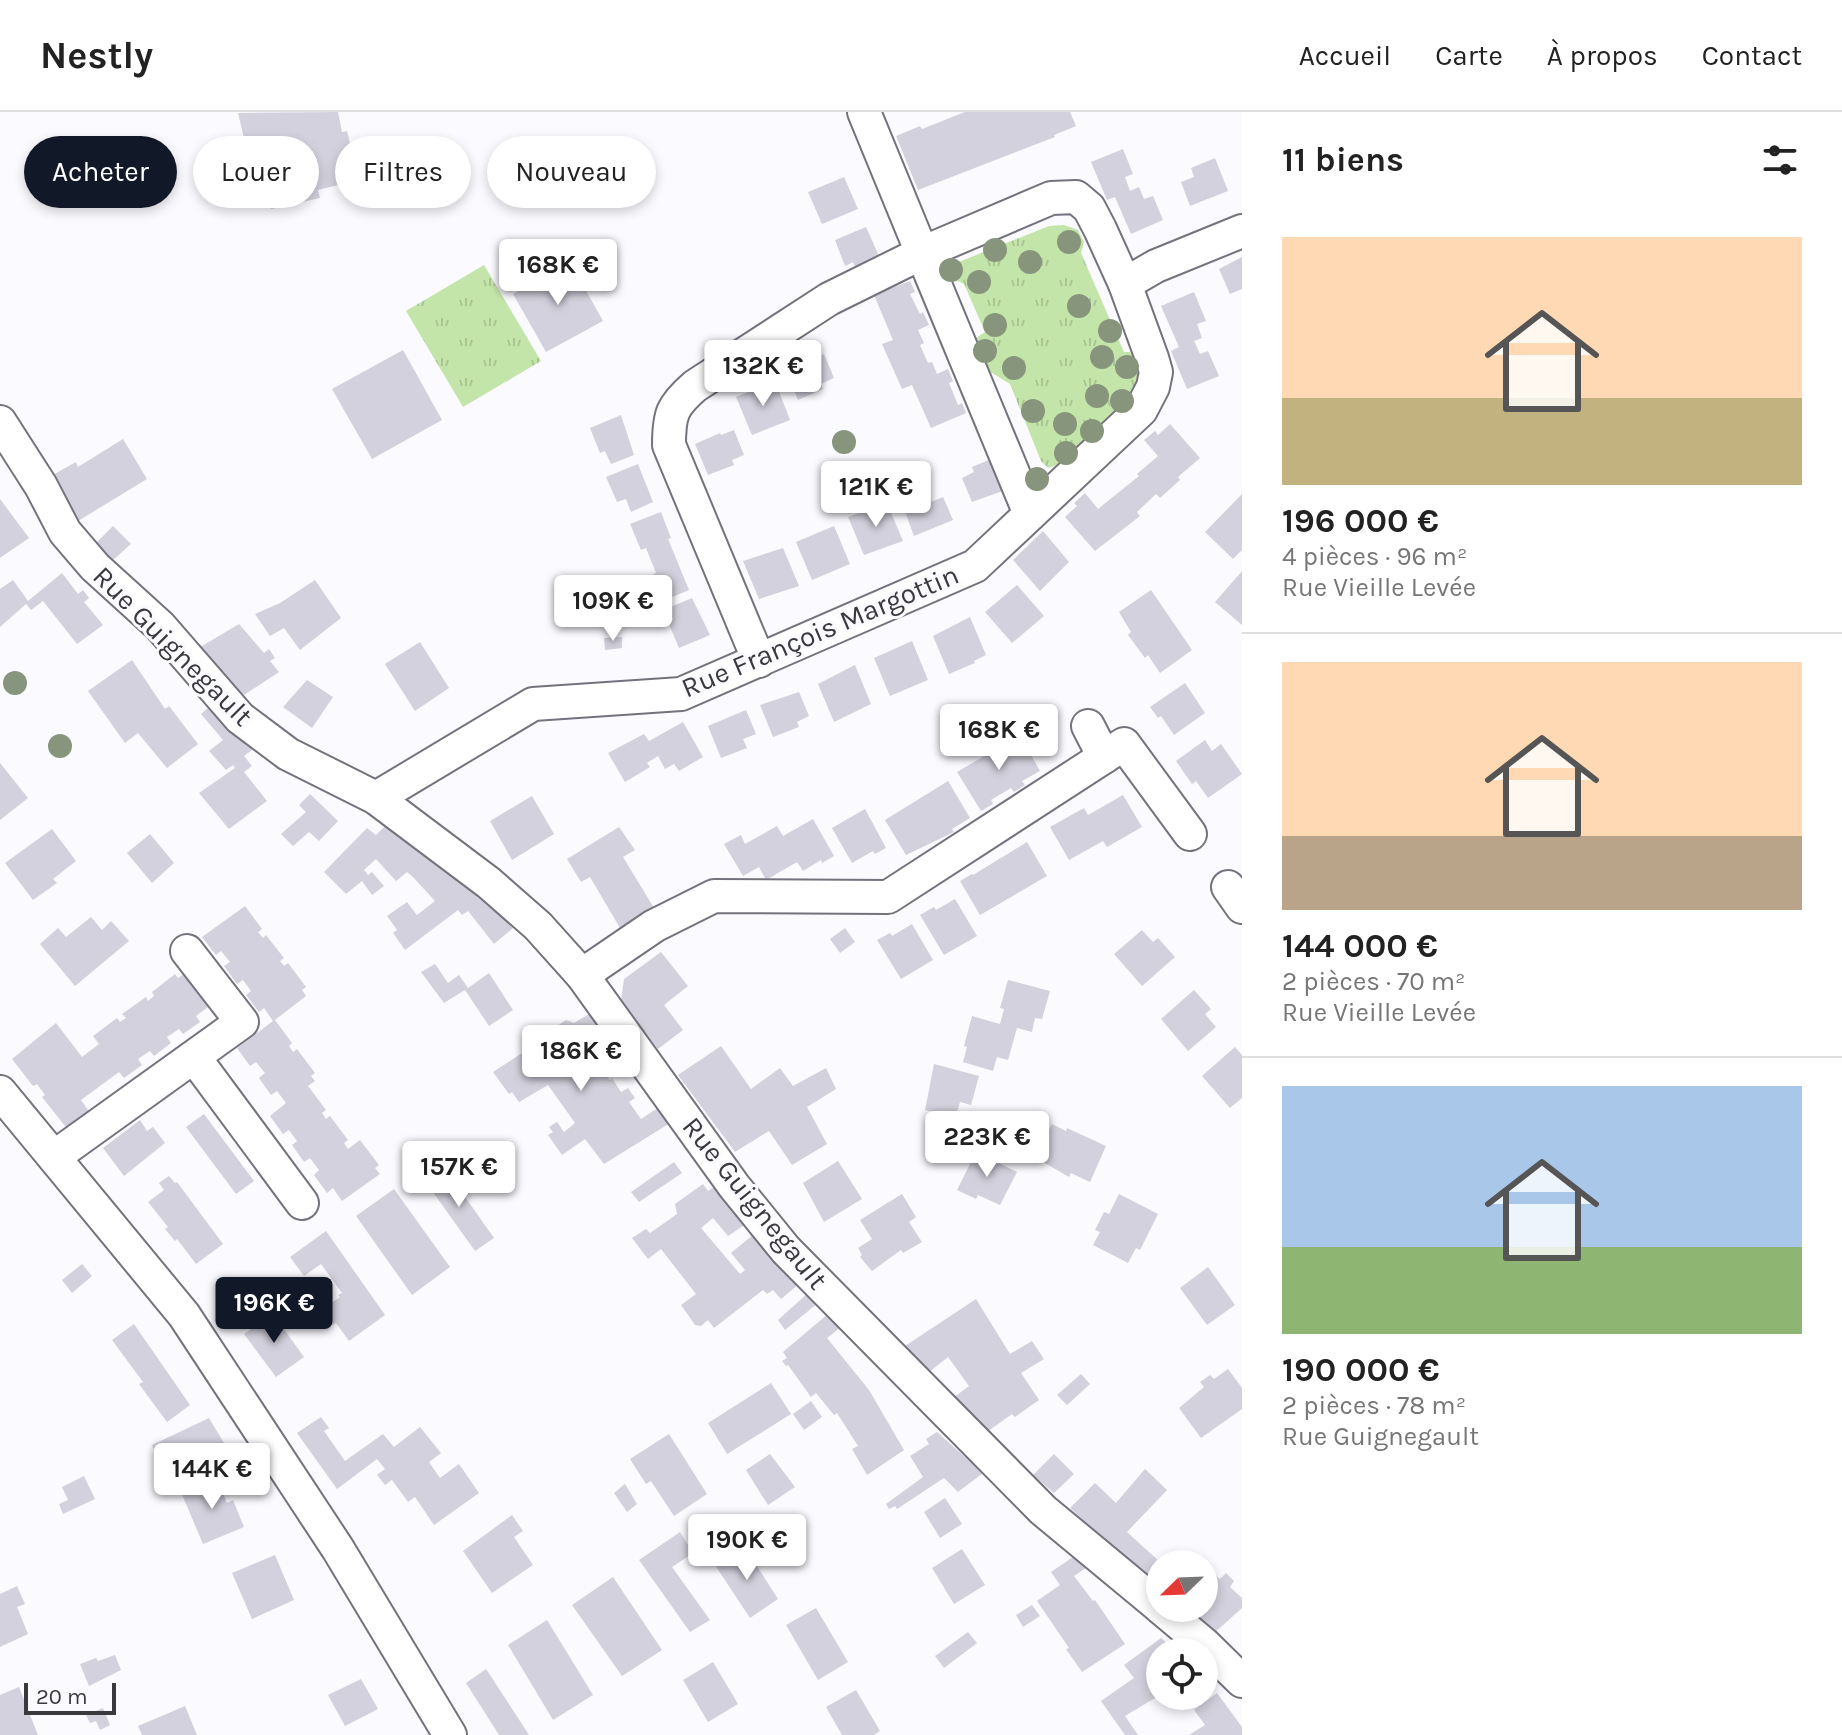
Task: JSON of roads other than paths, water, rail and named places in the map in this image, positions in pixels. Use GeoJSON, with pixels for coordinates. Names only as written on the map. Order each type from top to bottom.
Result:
{"type":"FeatureCollection","features":[{"type":"Feature","properties":{"kind":"street"},"geometry":{"type":"LineString","coordinates":[[867,113],[1030,514]]}},
{"type":"Feature","properties":{"kind":"street","name":"Rue François Margottin"},"geometry":{"type":"LineString","coordinates":[[376,798],[533,704],[681,694],[975,566],[1141,410],[1148,399],[1156,372],[1125,284],[1089,208],[1076,197],[1051,198],[922,253]]}},
{"type":"Feature","properties":{"kind":"street"},"geometry":{"type":"LineString","coordinates":[[1125,284],[1156,266],[1242,231]]}},
{"type":"Feature","properties":{"kind":"street"},"geometry":{"type":"LineString","coordinates":[[759,661],[669,445],[669,422],[676,403],[695,386],[829,299],[922,253]]}},
{"type":"Feature","properties":{"kind":"street","name":"Rue Guignegault"},"geometry":{"type":"LineString","coordinates":[[0,422],[41,486],[65,532],[95,567],[160,626],[240,718],[288,754],[376,798],[489,883],[538,926],[582,975],[734,1186],[786,1250],[1043,1510],[1146,1596]]}},
{"type":"Feature","properties":{"kind":"street"},"geometry":{"type":"LineString","coordinates":[[1088,726],[1104,757]]}},
{"type":"Feature","properties":{"kind":"street"},"geometry":{"type":"LineString","coordinates":[[582,975],[654,926],[714,896],[888,897],[1124,744],[1190,834]]}},
{"type":"Feature","properties":{"kind":"street"},"geometry":{"type":"LineString","coordinates":[[54,1157],[242,1022],[187,951]]}},
{"type":"Feature","properties":{"kind":"street"},"geometry":{"type":"LineString","coordinates":[[194,1057],[302,1203]]}},
{"type":"Feature","properties":{"kind":"street"},"geometry":{"type":"LineString","coordinates":[[0,1092],[184,1315],[338,1549],[450,1735]]}},
{"type":"Feature","properties":{"kind":"street","name":"Rue Guignegault"},"geometry":{"type":"LineString","coordinates":[[1178,1622],[1242,1681]]}}]}
